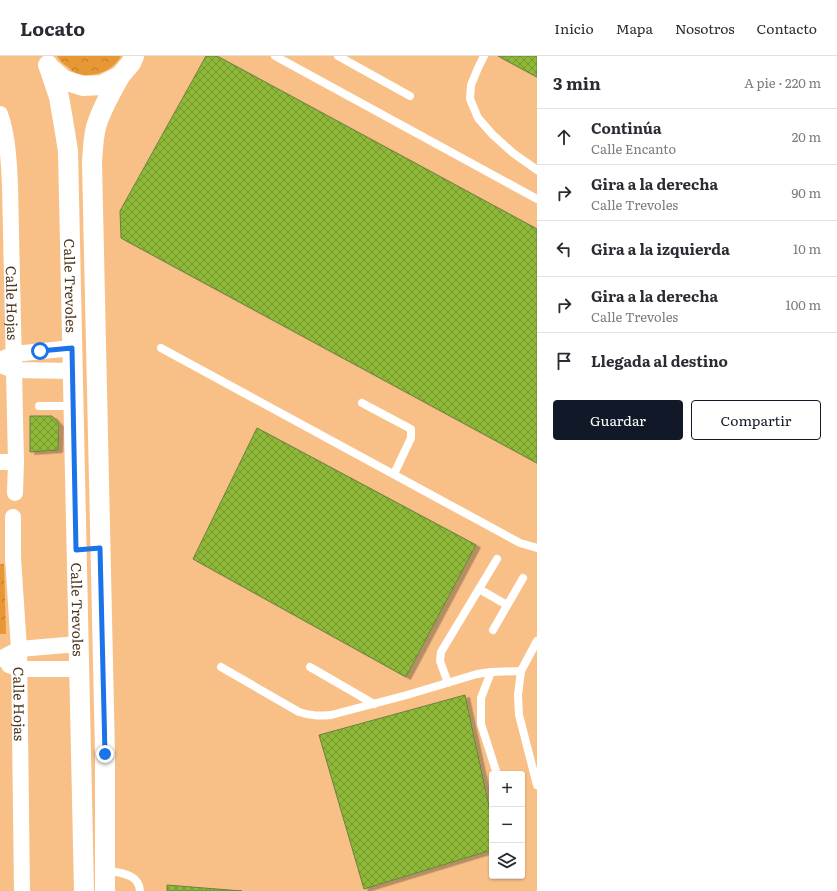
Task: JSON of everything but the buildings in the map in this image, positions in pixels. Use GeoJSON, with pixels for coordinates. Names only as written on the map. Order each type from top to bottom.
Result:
{"type":"FeatureCollection","features":[{"type":"Feature","properties":{"kind":"street","name":"Calle Trevoles"},"geometry":{"type":"LineString","coordinates":[[105,891],[105,754],[92,162],[96,128],[103,109],[120,76],[131,63],[134,56]]}},
{"type":"Feature","properties":{"kind":"street","name":"Calle Trevoles"},"geometry":{"type":"LineString","coordinates":[[46,62],[58,97],[68,152],[84,891]]}},
{"type":"Feature","properties":{"kind":"street"},"geometry":{"type":"LineString","coordinates":[[46,62],[64,80],[83,86],[102,85],[120,76]]}},
{"type":"Feature","properties":{"kind":"street","name":"Calle Hojas"},"geometry":{"type":"LineString","coordinates":[[0,114],[8,154],[10,186],[7,363],[16,462],[15,492]]}},
{"type":"Feature","properties":{"kind":"street"},"geometry":{"type":"LineString","coordinates":[[7,363],[72,348]]}},
{"type":"Feature","properties":{"kind":"street"},"geometry":{"type":"LineString","coordinates":[[7,363],[73,371]]}},
{"type":"Feature","properties":{"kind":"street"},"geometry":{"type":"LineString","coordinates":[[0,462],[16,462]]}},
{"type":"Feature","properties":{"kind":"street","name":"Calle Hojas"},"geometry":{"type":"LineString","coordinates":[[13,517],[7,558],[19,649],[22,891]]}},
{"type":"Feature","properties":{"kind":"street"},"geometry":{"type":"LineString","coordinates":[[76,550],[100,548]]}},
{"type":"Feature","properties":{"kind":"street"},"geometry":{"type":"LineString","coordinates":[[0,660],[19,649],[78,644]]}},
{"type":"Feature","properties":{"kind":"street"},"geometry":{"type":"LineString","coordinates":[[0,660],[19,669],[78,669]]}},
{"type":"Feature","properties":{"kind":"lane"},"geometry":{"type":"LineString","coordinates":[[275,56],[537,199]]}},
{"type":"Feature","properties":{"kind":"lane"},"geometry":{"type":"LineString","coordinates":[[338,56],[410,96]]}},
{"type":"Feature","properties":{"kind":"lane"},"geometry":{"type":"LineString","coordinates":[[484,56],[471,85],[470,99],[478,118],[492,134],[537,170]]}},
{"type":"Feature","properties":{"kind":"lane"},"geometry":{"type":"LineString","coordinates":[[161,348],[520,543],[537,548]]}},
{"type":"Feature","properties":{"kind":"lane"},"geometry":{"type":"LineString","coordinates":[[362,403],[411,429],[411,438],[394,474]]}},
{"type":"Feature","properties":{"kind":"lane"},"geometry":{"type":"LineString","coordinates":[[39,406],[74,406]]}},
{"type":"Feature","properties":{"kind":"lane"},"geometry":{"type":"LineString","coordinates":[[448,683],[440,661],[441,652],[497,559]]}},
{"type":"Feature","properties":{"kind":"lane"},"geometry":{"type":"LineString","coordinates":[[493,630],[523,578]]}},
{"type":"Feature","properties":{"kind":"lane"},"geometry":{"type":"LineString","coordinates":[[480,589],[507,605]]}},
{"type":"Feature","properties":{"kind":"lane"},"geometry":{"type":"LineString","coordinates":[[536,781],[519,715],[518,695],[521,671],[537,641]]}},
{"type":"Feature","properties":{"kind":"lane"},"geometry":{"type":"LineString","coordinates":[[221,667],[299,712],[319,716],[331,715],[374,704],[477,674],[521,671]]}},
{"type":"Feature","properties":{"kind":"lane"},"geometry":{"type":"LineString","coordinates":[[310,667],[374,704]]}},
{"type":"Feature","properties":{"kind":"lane"},"geometry":{"type":"LineString","coordinates":[[492,672],[481,698],[481,724],[496,771]]}},
{"type":"Feature","properties":{"kind":"lane"},"geometry":{"type":"LineString","coordinates":[[105,870],[129,875],[135,878],[138,882],[140,891]]}},
{"type":"Feature","properties":{"kind":"green space"},"geometry":{"type":"Polygon","coordinates":[[[57,56],[121,56],[113,66],[108,69],[97,74],[84,75],[74,72],[57,56]]]}},
{"type":"Feature","properties":{"kind":"green space"},"geometry":{"type":"Polygon","coordinates":[[[0,564],[4,564],[6,634],[0,634],[0,564]]]}},
{"type":"Feature","properties":{"kind":"route"},"geometry":{"type":"LineString","coordinates":[[40,351],[72,348],[76,550],[100,548],[105,754]]}}]}
